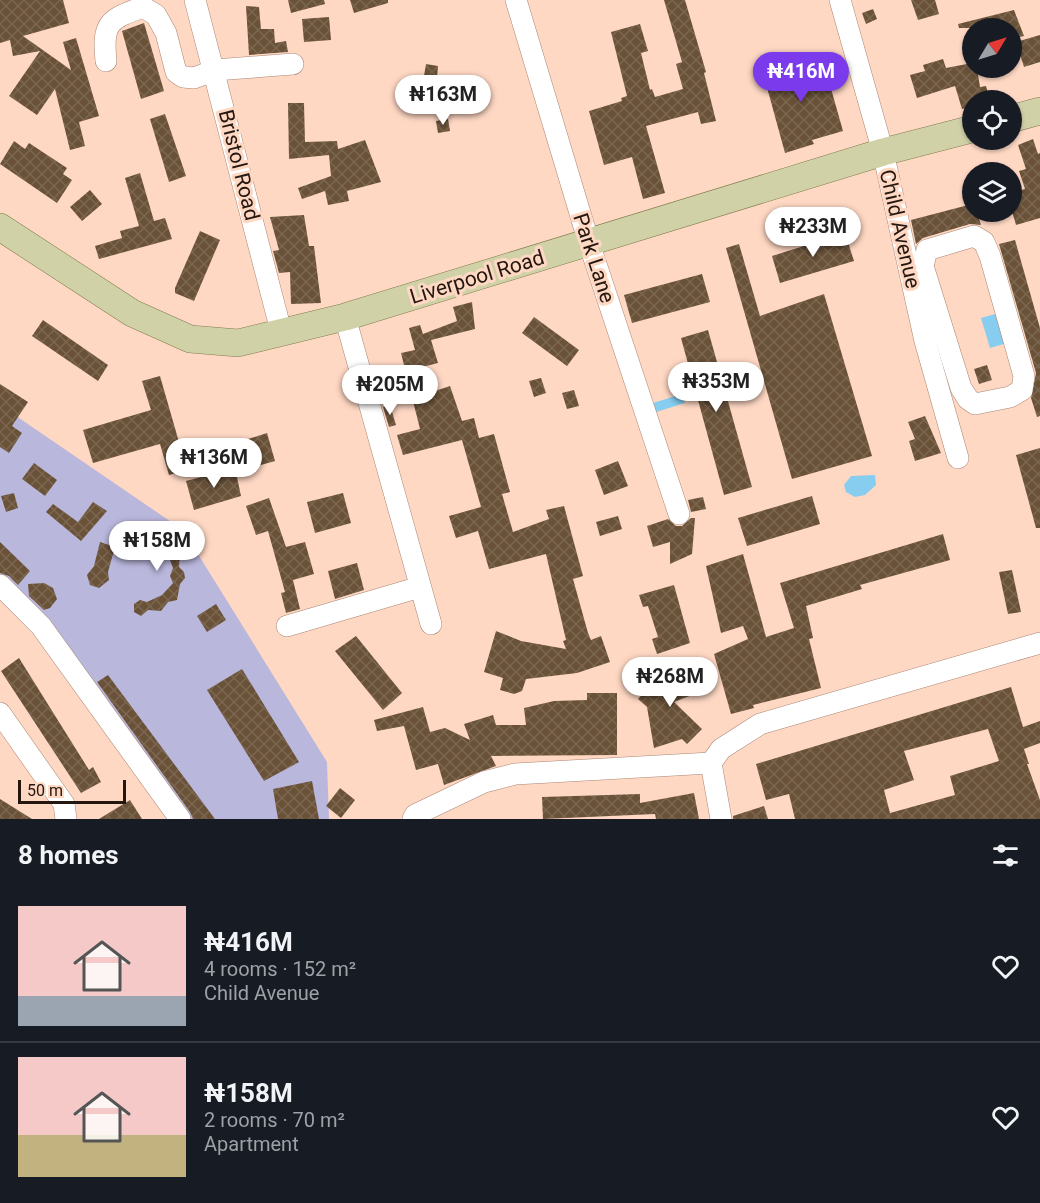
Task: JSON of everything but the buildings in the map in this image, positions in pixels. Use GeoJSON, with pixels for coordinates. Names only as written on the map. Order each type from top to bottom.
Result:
{"type":"FeatureCollection","features":[{"type":"Feature","properties":{"kind":"main road"},"geometry":{"type":"LineString","coordinates":[[1022,116],[1040,111]]}},
{"type":"Feature","properties":{"kind":"main road","name":"Liverpool Road"},"geometry":{"type":"LineString","coordinates":[[0,227],[132,313],[190,339],[238,343],[345,317],[883,153],[962,132]]}},
{"type":"Feature","properties":{"kind":"street","name":"Bristol Road"},"geometry":{"type":"LineString","coordinates":[[195,0],[281,331]]}},
{"type":"Feature","properties":{"kind":"street","name":"Park Lane"},"geometry":{"type":"LineString","coordinates":[[516,0],[589,243],[679,514]]}},
{"type":"Feature","properties":{"kind":"street","name":"Child Avenue"},"geometry":{"type":"LineString","coordinates":[[840,0],[935,339],[958,458]]}},
{"type":"Feature","properties":{"kind":"street"},"geometry":{"type":"LineString","coordinates":[[105,61],[103,39],[107,26],[117,16],[143,7],[156,15],[166,33],[176,72],[183,77],[194,78],[215,70],[293,64]]}},
{"type":"Feature","properties":{"kind":"street"},"geometry":{"type":"LineString","coordinates":[[974,236],[984,242],[993,266],[1024,376],[1022,390],[1010,398],[975,405],[968,399],[935,339],[923,266],[925,255],[927,250],[937,246],[974,236]]}},
{"type":"Feature","properties":{"kind":"street"},"geometry":{"type":"LineString","coordinates":[[345,317],[431,624]]}},
{"type":"Feature","properties":{"kind":"street"},"geometry":{"type":"LineString","coordinates":[[0,585],[41,626],[180,819]]}},
{"type":"Feature","properties":{"kind":"street"},"geometry":{"type":"LineString","coordinates":[[286,626],[420,587]]}},
{"type":"Feature","properties":{"kind":"street"},"geometry":{"type":"LineString","coordinates":[[722,819],[711,763],[721,749],[760,724],[1040,643]]}},
{"type":"Feature","properties":{"kind":"street"},"geometry":{"type":"LineString","coordinates":[[2,718],[64,804],[66,819]]}},
{"type":"Feature","properties":{"kind":"street"},"geometry":{"type":"LineString","coordinates":[[413,819],[423,811],[484,782],[515,774],[711,763]]}},
{"type":"Feature","properties":{"kind":"shaded area"},"geometry":{"type":"Polygon","coordinates":[[[999,313],[1007,343],[990,348],[981,318],[999,313]]]}},
{"type":"Feature","properties":{"kind":"shaded area"},"geometry":{"type":"Polygon","coordinates":[[[682,394],[685,403],[656,412],[653,403],[682,394]]]}},
{"type":"Feature","properties":{"kind":"shaded area"},"geometry":{"type":"Polygon","coordinates":[[[0,405],[183,530],[327,762],[329,819],[175,819],[0,589],[0,405]]]}},
{"type":"Feature","properties":{"kind":"shaded area"},"geometry":{"type":"Polygon","coordinates":[[[875,475],[876,485],[865,495],[855,497],[846,492],[844,485],[851,476],[875,475]]]}}]}
